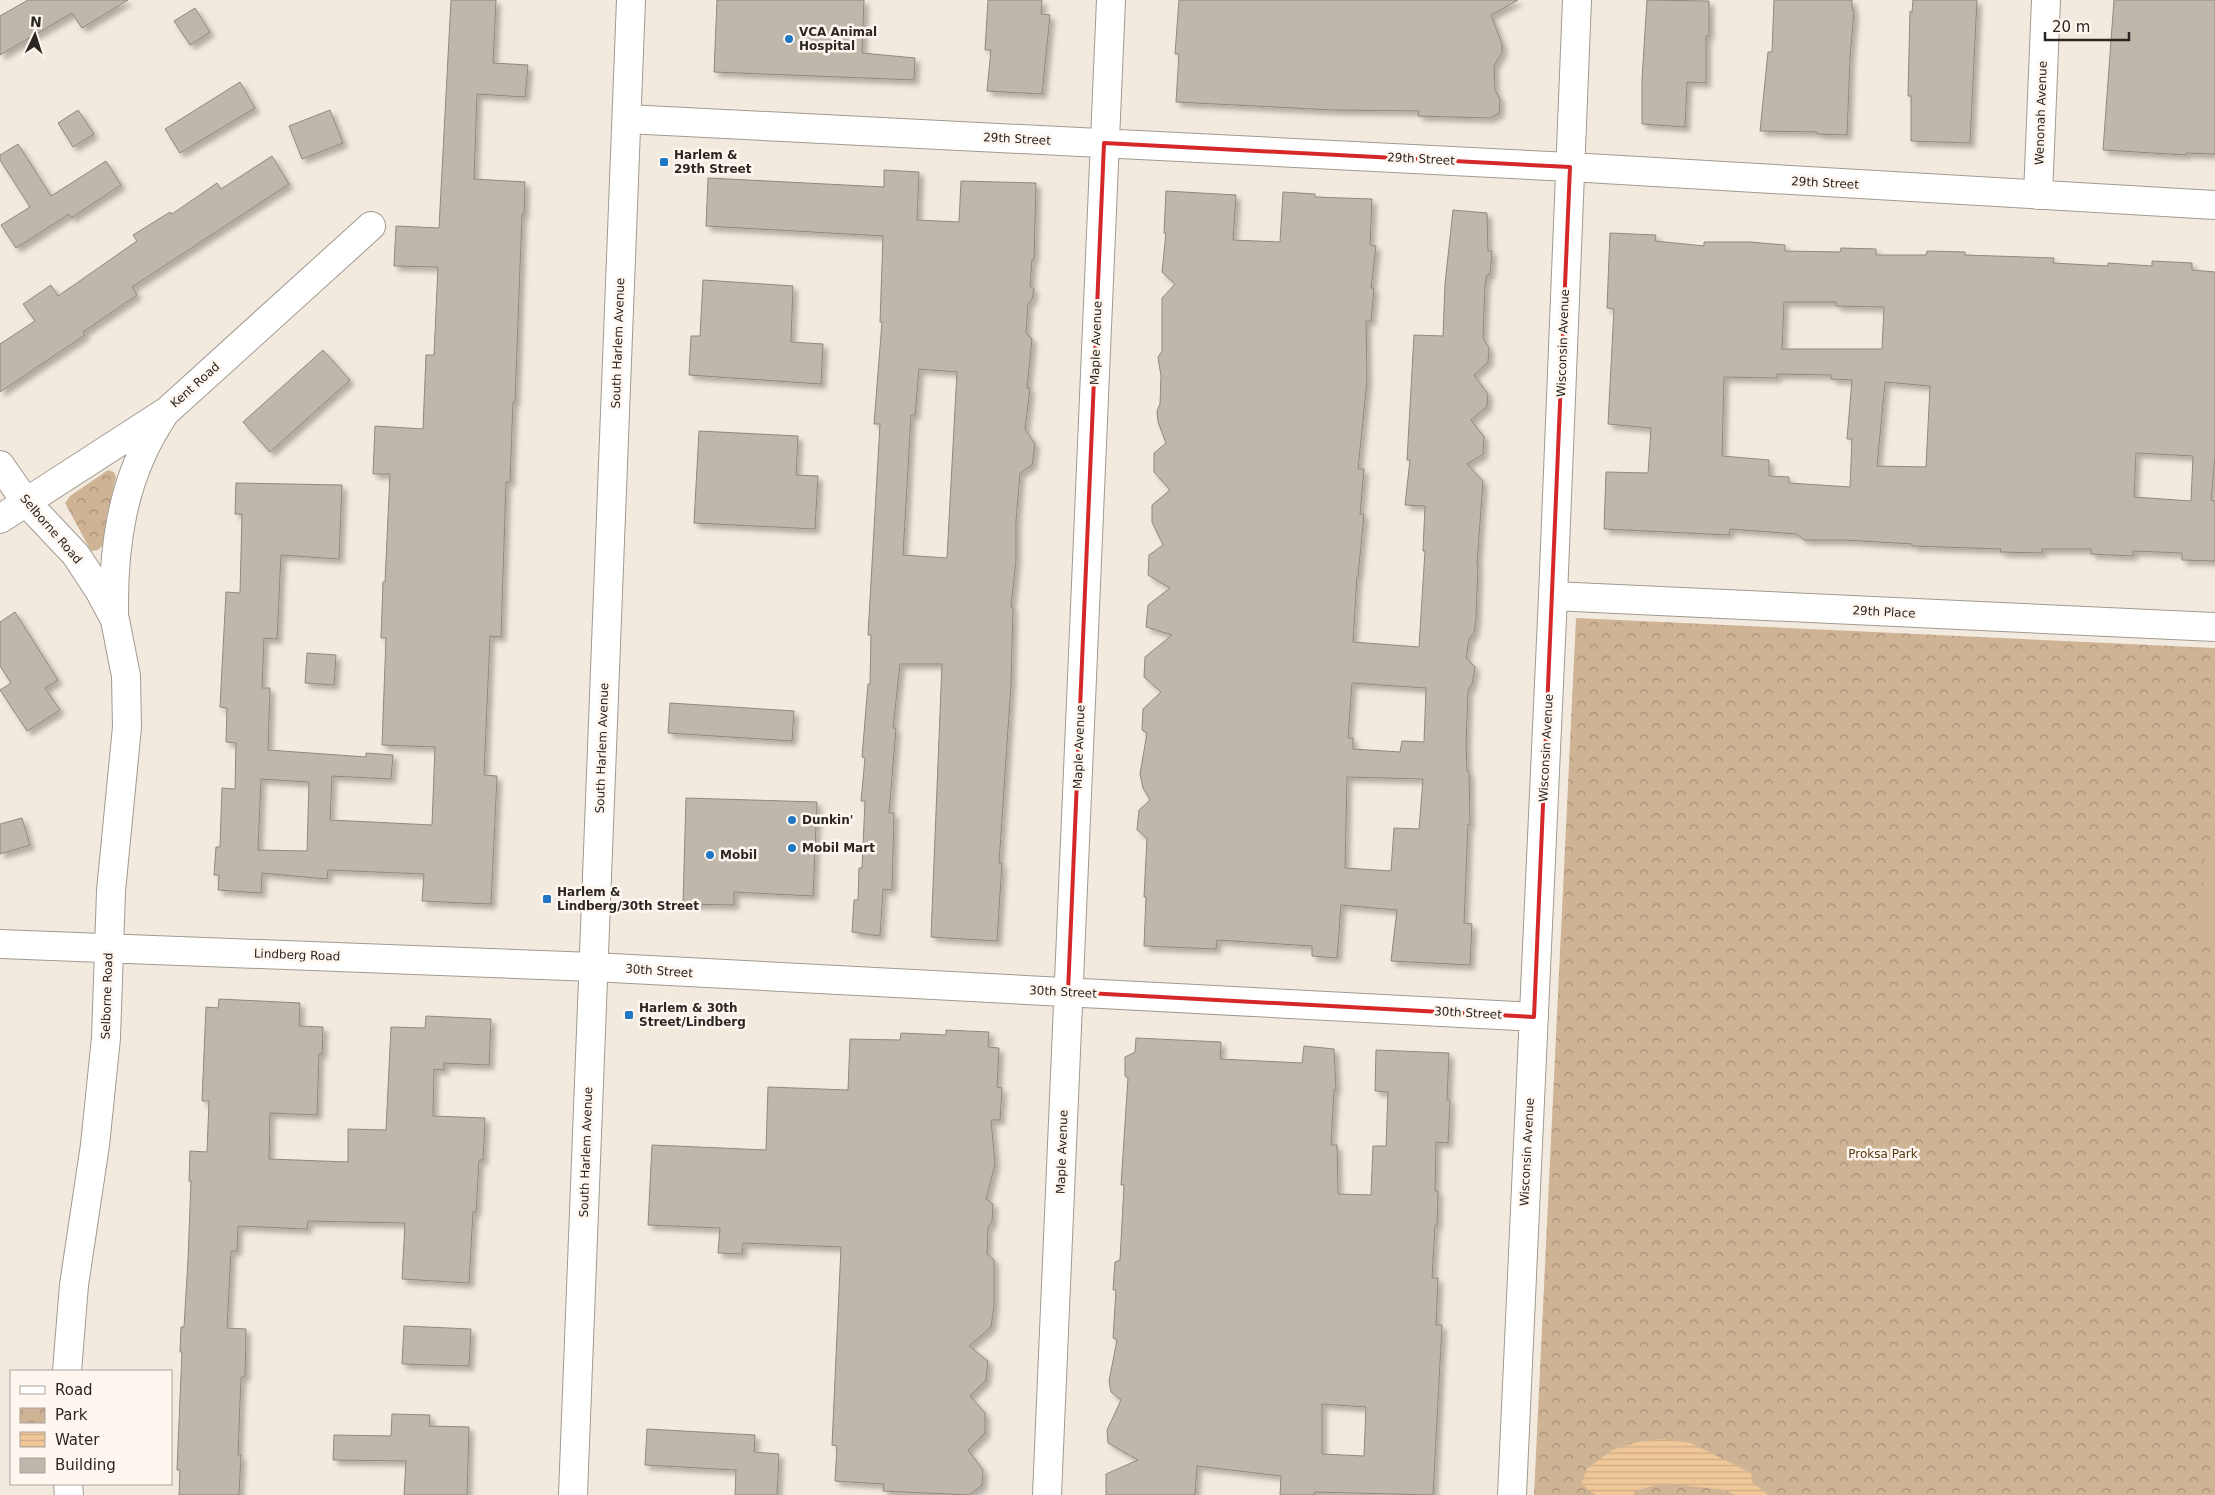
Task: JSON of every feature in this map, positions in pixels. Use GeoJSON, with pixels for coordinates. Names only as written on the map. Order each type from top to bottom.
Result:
{"type":"FeatureCollection","features":[{"type":"Feature","properties":{"kind":"street","name":"South Harlem Avenue"},"geometry":{"type":"LineString","coordinates":[[573,1495],[631,0]]}},
{"type":"Feature","properties":{"kind":"street","name":"Maple Avenue"},"geometry":{"type":"LineString","coordinates":[[1047,1495],[1110,0]]}},
{"type":"Feature","properties":{"kind":"street","name":"Wisconsin Avenue"},"geometry":{"type":"LineString","coordinates":[[1512,1495],[1553,596],[1577,0]]}},
{"type":"Feature","properties":{"kind":"street","name":"Wenonah Avenue"},"geometry":{"type":"LineString","coordinates":[[2038,195],[2046,0]]}},
{"type":"Feature","properties":{"kind":"street","name":"29th Street"},"geometry":{"type":"LineString","coordinates":[[627,119],[1570,167],[2215,205]]}},
{"type":"Feature","properties":{"kind":"street","name":"Kent Road"},"geometry":{"type":"LineString","coordinates":[[0,519],[167,411],[371,226]]}},
{"type":"Feature","properties":{"kind":"street","name":"Selborne Road"},"geometry":{"type":"LineString","coordinates":[[66,1370],[74,1285],[98,1116],[106,1038],[111,891],[128,727],[126,676],[115,620],[115,560],[126,494],[148,440],[167,411]]}},
{"type":"Feature","properties":{"kind":"street","name":"Selborne Road"},"geometry":{"type":"LineString","coordinates":[[0,465],[26,502],[76,555],[99,590],[115,620]]}},
{"type":"Feature","properties":{"kind":"street","name":"29th Place"},"geometry":{"type":"LineString","coordinates":[[1553,596],[2215,628]]}},
{"type":"Feature","properties":{"kind":"street","name":"Lindberg Road"},"geometry":{"type":"LineString","coordinates":[[0,944],[593,967]]}},
{"type":"Feature","properties":{"kind":"street","name":"30th Street"},"geometry":{"type":"LineString","coordinates":[[593,967],[1534,1017]]}},
{"type":"Feature","properties":{"kind":"highlighted area"},"geometry":{"type":"Polygon","coordinates":[[[1104,143],[1570,167],[1534,1017],[1068,992],[1104,143]]]}},
{"type":"Feature","properties":{"kind":"green space"},"geometry":{"type":"Polygon","coordinates":[[[108,470],[114,472],[116,477],[106,519],[106,539],[98,550],[91,551],[65,503],[70,496],[108,470]]]}},
{"type":"Feature","properties":{"kind":"green space","name":"Proksa Park"},"geometry":{"type":"Polygon","coordinates":[[[1576,618],[2215,648],[2215,1495],[1534,1495],[1576,618]]]}},
{"type":"Feature","properties":{"kind":"green space"},"geometry":{"type":"Polygon","coordinates":[[[2205,842],[2215,842],[2215,943],[2201,943],[2205,842]]]}},
{"type":"Feature","properties":{"kind":"water"},"geometry":{"type":"Polygon","coordinates":[[[1662,1439],[1691,1443],[1751,1473],[1752,1482],[1768,1495],[1735,1495],[1725,1490],[1663,1483],[1635,1491],[1634,1495],[1596,1495],[1581,1484],[1587,1469],[1612,1450],[1637,1442],[1662,1439]]]}},
{"type":"Feature","properties":{"kind":"building"},"geometry":{"type":"Polygon","coordinates":[[[28,0],[128,0],[82,28],[72,13],[0,55],[0,16],[28,0]]]}},
{"type":"Feature","properties":{"kind":"building"},"geometry":{"type":"Polygon","coordinates":[[[451,0],[496,0],[493,63],[528,65],[525,97],[477,94],[474,179],[525,182],[510,482],[506,482],[501,637],[490,636],[484,775],[497,776],[491,904],[422,901],[424,874],[328,870],[327,879],[262,873],[261,893],[218,890],[219,875],[214,875],[216,847],[220,847],[222,788],[235,789],[236,743],[226,742],[227,708],[220,707],[226,592],[240,593],[242,514],[235,514],[236,483],[342,485],[339,559],[281,555],[277,639],[264,638],[262,688],[270,688],[268,750],[366,757],[366,753],[393,755],[391,779],[332,776],[330,820],[432,825],[435,747],[382,745],[386,638],[381,638],[390,474],[373,474],[375,426],[423,429],[426,355],[434,355],[438,267],[394,266],[396,226],[439,228],[451,0]],[[261,779],[258,850],[307,851],[309,782],[261,779]]]}},
{"type":"Feature","properties":{"kind":"building","name":"VCA Animal Hospital"},"geometry":{"type":"Polygon","coordinates":[[[717,0],[864,0],[862,53],[915,58],[914,80],[714,72],[717,0]]]}},
{"type":"Feature","properties":{"kind":"building"},"geometry":{"type":"Polygon","coordinates":[[[988,0],[1042,0],[1041,14],[1050,15],[1042,94],[987,91],[991,50],[985,50],[988,0]]]}},
{"type":"Feature","properties":{"kind":"building"},"geometry":{"type":"Polygon","coordinates":[[[1179,0],[1518,0],[1491,15],[1502,44],[1502,52],[1494,66],[1495,90],[1500,99],[1499,113],[1490,118],[1418,116],[1419,111],[1333,110],[1176,102],[1179,54],[1175,54],[1179,0]]]}},
{"type":"Feature","properties":{"kind":"building"},"geometry":{"type":"Polygon","coordinates":[[[1647,0],[1709,1],[1709,36],[1706,36],[1706,83],[1687,82],[1685,127],[1642,124],[1642,79],[1647,0]]]}},
{"type":"Feature","properties":{"kind":"building"},"geometry":{"type":"Polygon","coordinates":[[[1774,0],[1852,0],[1852,10],[1854,10],[1847,135],[1817,134],[1817,132],[1760,131],[1768,52],[1772,52],[1774,0]]]}},
{"type":"Feature","properties":{"kind":"building"},"geometry":{"type":"Polygon","coordinates":[[[1913,0],[1977,0],[1970,143],[1911,141],[1911,96],[1908,96],[1910,11],[1912,12],[1913,0]]]}},
{"type":"Feature","properties":{"kind":"building"},"geometry":{"type":"Polygon","coordinates":[[[2114,0],[2215,0],[2215,154],[2186,153],[2186,155],[2103,150],[2114,0]]]}},
{"type":"Feature","properties":{"kind":"building"},"geometry":{"type":"Polygon","coordinates":[[[195,8],[210,32],[190,45],[174,21],[195,8]]]}},
{"type":"Feature","properties":{"kind":"building"},"geometry":{"type":"Polygon","coordinates":[[[240,82],[255,108],[180,153],[165,129],[240,82]]]}},
{"type":"Feature","properties":{"kind":"building"},"geometry":{"type":"Polygon","coordinates":[[[78,110],[94,134],[73,147],[58,123],[78,110]]]}},
{"type":"Feature","properties":{"kind":"building"},"geometry":{"type":"Polygon","coordinates":[[[330,110],[343,143],[302,159],[289,126],[330,110]]]}},
{"type":"Feature","properties":{"kind":"building"},"geometry":{"type":"Polygon","coordinates":[[[18,144],[51,196],[106,161],[121,185],[71,218],[69,214],[16,248],[1,225],[30,207],[0,160],[0,155],[18,144]]]}},
{"type":"Feature","properties":{"kind":"building"},"geometry":{"type":"Polygon","coordinates":[[[272,156],[289,184],[132,287],[137,295],[83,332],[85,335],[0,392],[0,344],[35,321],[23,304],[51,285],[58,296],[137,241],[133,235],[170,212],[172,214],[217,183],[221,189],[272,156]]]}},
{"type":"Feature","properties":{"kind":"building"},"geometry":{"type":"Polygon","coordinates":[[[884,170],[919,172],[917,220],[959,222],[961,181],[1036,183],[1034,258],[1032,260],[1030,286],[1034,289],[1032,299],[1028,304],[1026,333],[1032,339],[1027,388],[1030,388],[1025,429],[1035,444],[1032,465],[1020,473],[1016,521],[1016,560],[1011,607],[1013,607],[1011,684],[999,863],[1002,863],[997,941],[931,937],[942,664],[900,664],[893,728],[896,728],[889,813],[894,813],[892,890],[883,889],[880,936],[852,932],[854,900],[858,900],[859,868],[862,868],[865,801],[861,801],[865,758],[862,757],[868,684],[870,684],[871,635],[868,635],[880,424],[874,424],[882,322],[880,322],[883,236],[706,226],[708,178],[884,187],[884,170]],[[919,369],[915,415],[911,415],[903,555],[947,558],[957,372],[919,369]]]}},
{"type":"Feature","properties":{"kind":"building"},"geometry":{"type":"Polygon","coordinates":[[[1166,191],[1236,195],[1233,240],[1280,242],[1283,192],[1315,194],[1315,197],[1372,199],[1370,245],[1376,246],[1371,288],[1374,288],[1371,321],[1366,321],[1367,380],[1358,469],[1364,469],[1360,514],[1364,514],[1357,576],[1353,642],[1419,647],[1425,551],[1423,551],[1425,506],[1405,505],[1410,460],[1407,460],[1414,335],[1443,336],[1445,284],[1453,210],[1487,213],[1488,251],[1492,251],[1490,274],[1487,275],[1485,285],[1483,338],[1489,348],[1488,362],[1474,375],[1488,394],[1487,406],[1471,420],[1484,437],[1483,454],[1467,464],[1483,481],[1477,564],[1476,619],[1474,633],[1469,639],[1466,658],[1475,667],[1472,684],[1468,690],[1466,744],[1467,771],[1469,771],[1470,825],[1468,824],[1464,923],[1472,924],[1470,965],[1391,961],[1397,910],[1341,905],[1337,958],[1312,956],[1312,946],[1217,940],[1216,949],[1144,946],[1147,838],[1137,830],[1139,810],[1150,800],[1143,788],[1140,774],[1147,733],[1142,730],[1143,709],[1161,692],[1144,677],[1145,657],[1172,635],[1146,627],[1148,605],[1170,588],[1148,575],[1149,555],[1163,545],[1152,522],[1152,505],[1170,490],[1154,472],[1154,453],[1166,443],[1158,422],[1157,411],[1160,404],[1161,376],[1158,357],[1162,351],[1162,298],[1175,284],[1162,272],[1166,233],[1164,233],[1166,191]],[[1352,683],[1348,738],[1353,738],[1353,749],[1400,752],[1402,741],[1424,742],[1426,688],[1352,683]],[[1347,777],[1345,868],[1391,871],[1394,828],[1419,829],[1423,779],[1347,777]]]}},
{"type":"Feature","properties":{"kind":"building"},"geometry":{"type":"Polygon","coordinates":[[[1610,233],[1656,235],[1655,241],[1704,246],[1704,242],[1750,242],[1785,245],[1785,251],[1840,252],[1841,248],[1876,249],[1876,255],[1926,255],[1927,251],[1965,252],[1965,255],[2054,258],[2053,263],[2108,266],[2108,263],[2152,266],[2152,261],[2192,263],[2192,270],[2215,272],[2215,457],[2211,500],[2215,501],[2215,561],[2182,560],[2182,553],[2133,551],[2133,556],[2091,554],[2091,549],[2042,549],[2042,553],[2000,552],[2001,549],[1912,546],[1912,544],[1846,540],[1804,540],[1797,534],[1730,529],[1729,535],[1604,529],[1606,472],[1648,473],[1651,428],[1608,424],[1614,309],[1607,308],[1610,233]],[[1784,302],[1782,349],[1882,349],[1884,307],[1836,306],[1836,302],[1784,302]],[[1777,374],[1777,378],[1724,377],[1722,456],[1769,460],[1769,476],[1789,477],[1789,483],[1850,487],[1852,439],[1847,439],[1852,380],[1831,379],[1831,375],[1777,374]],[[1885,382],[1877,466],[1926,467],[1930,386],[1885,382]],[[2136,453],[2134,497],[2191,501],[2193,456],[2136,453]]]}},
{"type":"Feature","properties":{"kind":"building"},"geometry":{"type":"Polygon","coordinates":[[[703,280],[793,286],[791,342],[823,344],[821,384],[689,375],[691,336],[700,336],[703,280]]]}},
{"type":"Feature","properties":{"kind":"building"},"geometry":{"type":"Polygon","coordinates":[[[323,350],[350,380],[270,452],[243,422],[323,350]]]}},
{"type":"Feature","properties":{"kind":"building"},"geometry":{"type":"Polygon","coordinates":[[[699,431],[798,436],[796,475],[818,476],[815,529],[694,523],[699,431]]]}},
{"type":"Feature","properties":{"kind":"building"},"geometry":{"type":"Polygon","coordinates":[[[15,612],[58,680],[45,688],[60,710],[27,731],[0,690],[11,683],[0,666],[0,622],[15,612]]]}},
{"type":"Feature","properties":{"kind":"building"},"geometry":{"type":"Polygon","coordinates":[[[307,653],[336,655],[334,685],[305,683],[307,653]]]}},
{"type":"Feature","properties":{"kind":"building"},"geometry":{"type":"Polygon","coordinates":[[[670,703],[794,711],[792,741],[668,733],[670,703]]]}},
{"type":"Feature","properties":{"kind":"building"},"geometry":{"type":"Polygon","coordinates":[[[686,798],[817,802],[813,896],[734,892],[734,905],[683,904],[686,798]]]}},
{"type":"Feature","properties":{"kind":"building"},"geometry":{"type":"Polygon","coordinates":[[[22,818],[30,845],[0,854],[0,824],[22,818]]]}},
{"type":"Feature","properties":{"kind":"building"},"geometry":{"type":"Polygon","coordinates":[[[219,999],[300,1003],[299,1026],[323,1027],[322,1054],[319,1054],[317,1115],[270,1113],[269,1159],[348,1162],[348,1129],[386,1130],[391,1027],[425,1028],[426,1016],[491,1019],[489,1065],[444,1063],[444,1070],[434,1069],[433,1116],[485,1118],[483,1160],[479,1160],[476,1212],[473,1212],[469,1283],[402,1279],[405,1223],[308,1221],[307,1229],[238,1226],[237,1251],[231,1251],[227,1328],[246,1329],[245,1377],[241,1377],[238,1455],[241,1455],[239,1495],[179,1495],[180,1470],[177,1470],[182,1352],[180,1352],[181,1327],[184,1327],[188,1260],[191,1181],[189,1181],[190,1151],[207,1152],[209,1101],[202,1101],[206,1007],[218,1008],[219,999]]]}},
{"type":"Feature","properties":{"kind":"building"},"geometry":{"type":"Polygon","coordinates":[[[946,1030],[989,1032],[988,1047],[999,1048],[997,1087],[1002,1088],[1000,1120],[991,1120],[995,1164],[986,1199],[993,1204],[992,1222],[988,1227],[987,1254],[994,1260],[994,1306],[991,1327],[969,1346],[988,1361],[986,1380],[970,1396],[985,1413],[985,1433],[968,1450],[983,1470],[982,1485],[969,1495],[883,1491],[884,1484],[835,1481],[837,1446],[832,1445],[841,1247],[743,1243],[742,1254],[718,1253],[720,1228],[648,1225],[652,1145],[766,1150],[768,1087],[848,1090],[850,1039],[900,1040],[901,1033],[946,1035],[946,1030]]]}},
{"type":"Feature","properties":{"kind":"building"},"geometry":{"type":"Polygon","coordinates":[[[1136,1038],[1221,1042],[1220,1059],[1302,1063],[1304,1046],[1334,1049],[1336,1090],[1334,1090],[1331,1145],[1337,1145],[1338,1194],[1371,1195],[1373,1146],[1386,1146],[1388,1092],[1375,1091],[1376,1050],[1449,1053],[1447,1100],[1450,1100],[1448,1143],[1436,1142],[1435,1191],[1438,1191],[1437,1225],[1435,1225],[1432,1278],[1438,1278],[1436,1325],[1442,1325],[1433,1495],[1315,1492],[1314,1495],[1280,1495],[1281,1476],[1197,1466],[1195,1495],[1106,1495],[1106,1474],[1138,1460],[1108,1443],[1107,1430],[1121,1400],[1111,1392],[1109,1381],[1117,1340],[1113,1338],[1116,1290],[1113,1290],[1115,1262],[1120,1260],[1124,1185],[1121,1185],[1128,1078],[1125,1076],[1125,1057],[1135,1052],[1136,1038]],[[1322,1404],[1322,1454],[1364,1456],[1366,1407],[1322,1404]]]}},
{"type":"Feature","properties":{"kind":"building"},"geometry":{"type":"Polygon","coordinates":[[[404,1326],[471,1329],[469,1366],[402,1364],[404,1326]]]}},
{"type":"Feature","properties":{"kind":"building"},"geometry":{"type":"Polygon","coordinates":[[[392,1414],[430,1415],[429,1426],[469,1427],[467,1495],[404,1495],[406,1461],[333,1460],[334,1435],[391,1436],[392,1414]]]}},
{"type":"Feature","properties":{"kind":"building"},"geometry":{"type":"Polygon","coordinates":[[[647,1429],[755,1435],[754,1452],[779,1454],[777,1495],[735,1495],[736,1470],[645,1465],[647,1429]]]}},
{"type":"Feature","properties":{"kind":"place","name":"VCA Animal Hospital"},"geometry":{"type":"Point","coordinates":[789,39]}},
{"type":"Feature","properties":{"kind":"place","name":"Harlem & 29th Street"},"geometry":{"type":"Point","coordinates":[664,162]}},
{"type":"Feature","properties":{"kind":"place","name":"Dunkin'"},"geometry":{"type":"Point","coordinates":[792,820]}},
{"type":"Feature","properties":{"kind":"place","name":"Mobil Mart"},"geometry":{"type":"Point","coordinates":[792,848]}},
{"type":"Feature","properties":{"kind":"place","name":"Mobil"},"geometry":{"type":"Point","coordinates":[710,855]}},
{"type":"Feature","properties":{"kind":"place","name":"Harlem & Lindberg/30th Street"},"geometry":{"type":"Point","coordinates":[547,899]}},
{"type":"Feature","properties":{"kind":"place","name":"Harlem & 30th Street/Lindberg"},"geometry":{"type":"Point","coordinates":[629,1015]}}]}
